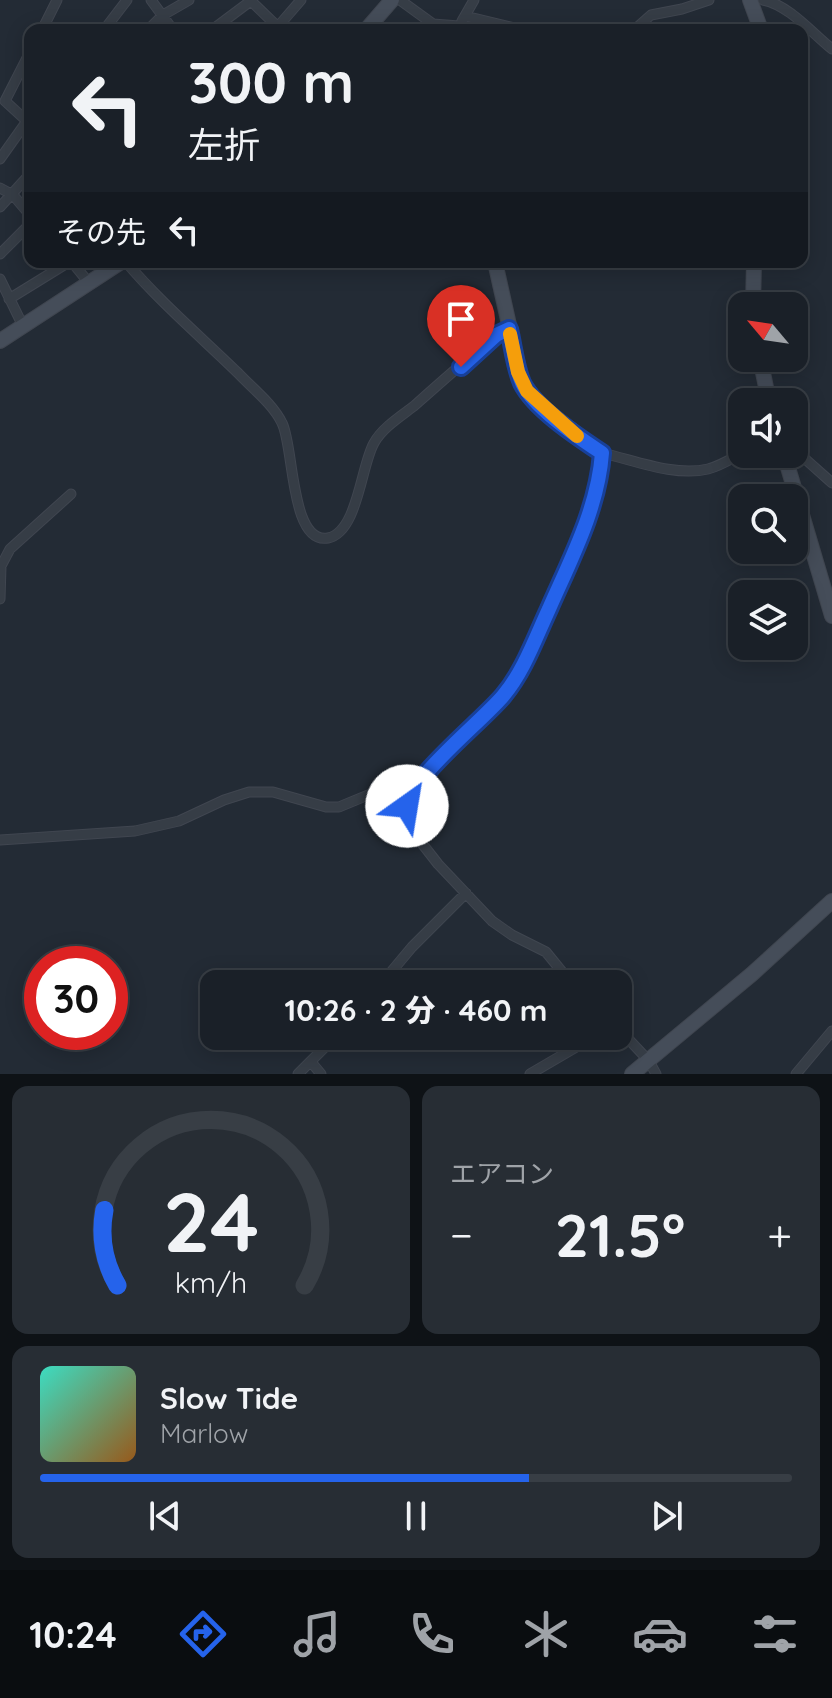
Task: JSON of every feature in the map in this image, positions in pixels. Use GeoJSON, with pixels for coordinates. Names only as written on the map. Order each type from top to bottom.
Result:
{"type":"FeatureCollection","features":[{"type":"Feature","properties":{"kind":"street"},"geometry":{"type":"LineString","coordinates":[[45,24],[57,0]]}},
{"type":"Feature","properties":{"kind":"street"},"geometry":{"type":"LineString","coordinates":[[109,24],[127,0]]}},
{"type":"Feature","properties":{"kind":"street"},"geometry":{"type":"LineString","coordinates":[[151,0],[169,24]]}},
{"type":"Feature","properties":{"kind":"street"},"geometry":{"type":"LineString","coordinates":[[154,24],[189,0]]}},
{"type":"Feature","properties":{"kind":"street"},"geometry":{"type":"LineString","coordinates":[[220,24],[251,0],[273,24]]}},
{"type":"Feature","properties":{"kind":"street"},"geometry":{"type":"LineString","coordinates":[[282,24],[301,0]]}},
{"type":"Feature","properties":{"kind":"street"},"geometry":{"type":"LineString","coordinates":[[371,24],[392,0]]}},
{"type":"Feature","properties":{"kind":"street"},"geometry":{"type":"LineString","coordinates":[[400,0],[433,24],[460,24],[474,0]]}},
{"type":"Feature","properties":{"kind":"street"},"geometry":{"type":"LineString","coordinates":[[641,24],[651,15],[709,0]]}},
{"type":"Feature","properties":{"kind":"street"},"geometry":{"type":"LineString","coordinates":[[750,0],[759,24]]}},
{"type":"Feature","properties":{"kind":"street"},"geometry":{"type":"LineString","coordinates":[[763,0],[791,14],[803,24]]}},
{"type":"Feature","properties":{"kind":"street"},"geometry":{"type":"LineString","coordinates":[[808,29],[832,49]]}},
{"type":"Feature","properties":{"kind":"street"},"geometry":{"type":"LineString","coordinates":[[24,64],[5,101],[24,119]]}},
{"type":"Feature","properties":{"kind":"street"},"geometry":{"type":"LineString","coordinates":[[0,159],[24,128]]}},
{"type":"Feature","properties":{"kind":"street"},"geometry":{"type":"LineString","coordinates":[[0,207],[24,181]]}},
{"type":"Feature","properties":{"kind":"street"},"geometry":{"type":"LineString","coordinates":[[0,188],[13,195],[24,208]]}},
{"type":"Feature","properties":{"kind":"street"},"geometry":{"type":"LineString","coordinates":[[0,254],[24,230]]}},
{"type":"Feature","properties":{"kind":"street"},"geometry":{"type":"LineString","coordinates":[[9,299],[60,268]]}},
{"type":"Feature","properties":{"kind":"street"},"geometry":{"type":"LineString","coordinates":[[75,268],[89,283]]}},
{"type":"Feature","properties":{"kind":"street"},"geometry":{"type":"LineString","coordinates":[[0,341],[114,268]]}},
{"type":"Feature","properties":{"kind":"street"},"geometry":{"type":"LineString","coordinates":[[130,268],[257,392],[282,421],[290,450],[298,511],[311,531],[320,538],[329,538],[346,522],[375,440],[496,335],[509,329]]}},
{"type":"Feature","properties":{"kind":"street"},"geometry":{"type":"LineString","coordinates":[[496,268],[518,372],[527,391],[542,407],[602,453],[646,464],[696,471],[728,461]]}},
{"type":"Feature","properties":{"kind":"street"},"geometry":{"type":"LineString","coordinates":[[753,292],[754,268]]}},
{"type":"Feature","properties":{"kind":"street"},"geometry":{"type":"LineString","coordinates":[[0,279],[23,326]]}},
{"type":"Feature","properties":{"kind":"street"},"geometry":{"type":"LineString","coordinates":[[561,970],[546,952],[502,928],[438,864],[413,832],[407,806],[412,791],[505,694],[524,664],[587,521],[599,485],[602,453]]}},
{"type":"Feature","properties":{"kind":"street"},"geometry":{"type":"LineString","coordinates":[[808,462],[832,483]]}},
{"type":"Feature","properties":{"kind":"street"},"geometry":{"type":"LineString","coordinates":[[788,468],[832,616]]}},
{"type":"Feature","properties":{"kind":"street"},"geometry":{"type":"LineString","coordinates":[[0,599],[1,566],[10,549],[71,494]]}},
{"type":"Feature","properties":{"kind":"street"},"geometry":{"type":"LineString","coordinates":[[0,840],[135,831],[179,821],[249,792],[273,792],[326,807],[339,807],[403,786],[412,791]]}},
{"type":"Feature","properties":{"kind":"street"},"geometry":{"type":"LineString","coordinates":[[393,970],[466,893]]}},
{"type":"Feature","properties":{"kind":"street"},"geometry":{"type":"LineString","coordinates":[[632,1074],[653,1068],[832,901]]}},
{"type":"Feature","properties":{"kind":"street"},"geometry":{"type":"LineString","coordinates":[[796,1074],[832,1031]]}},
{"type":"Feature","properties":{"kind":"street"},"geometry":{"type":"LineString","coordinates":[[632,1044],[653,1068]]}},
{"type":"Feature","properties":{"kind":"street"},"geometry":{"type":"LineString","coordinates":[[298,1074],[323,1050]]}},
{"type":"Feature","properties":{"kind":"street"},"geometry":{"type":"LineString","coordinates":[[530,1074],[571,1050]]}},
{"type":"Feature","properties":{"kind":"street"},"geometry":{"type":"LineString","coordinates":[[311,1062],[321,1074]]}},
{"type":"Feature","properties":{"kind":"slow traffic"},"geometry":{"type":"LineString","coordinates":[[510,334],[518,372],[527,391],[577,436]]}},
{"type":"Feature","properties":{"kind":"route"},"geometry":{"type":"LineString","coordinates":[[407,806],[412,791],[505,694],[524,664],[578,543],[599,485],[602,453],[583,441],[527,391],[518,372],[509,329],[496,335],[461,367]]}}]}
